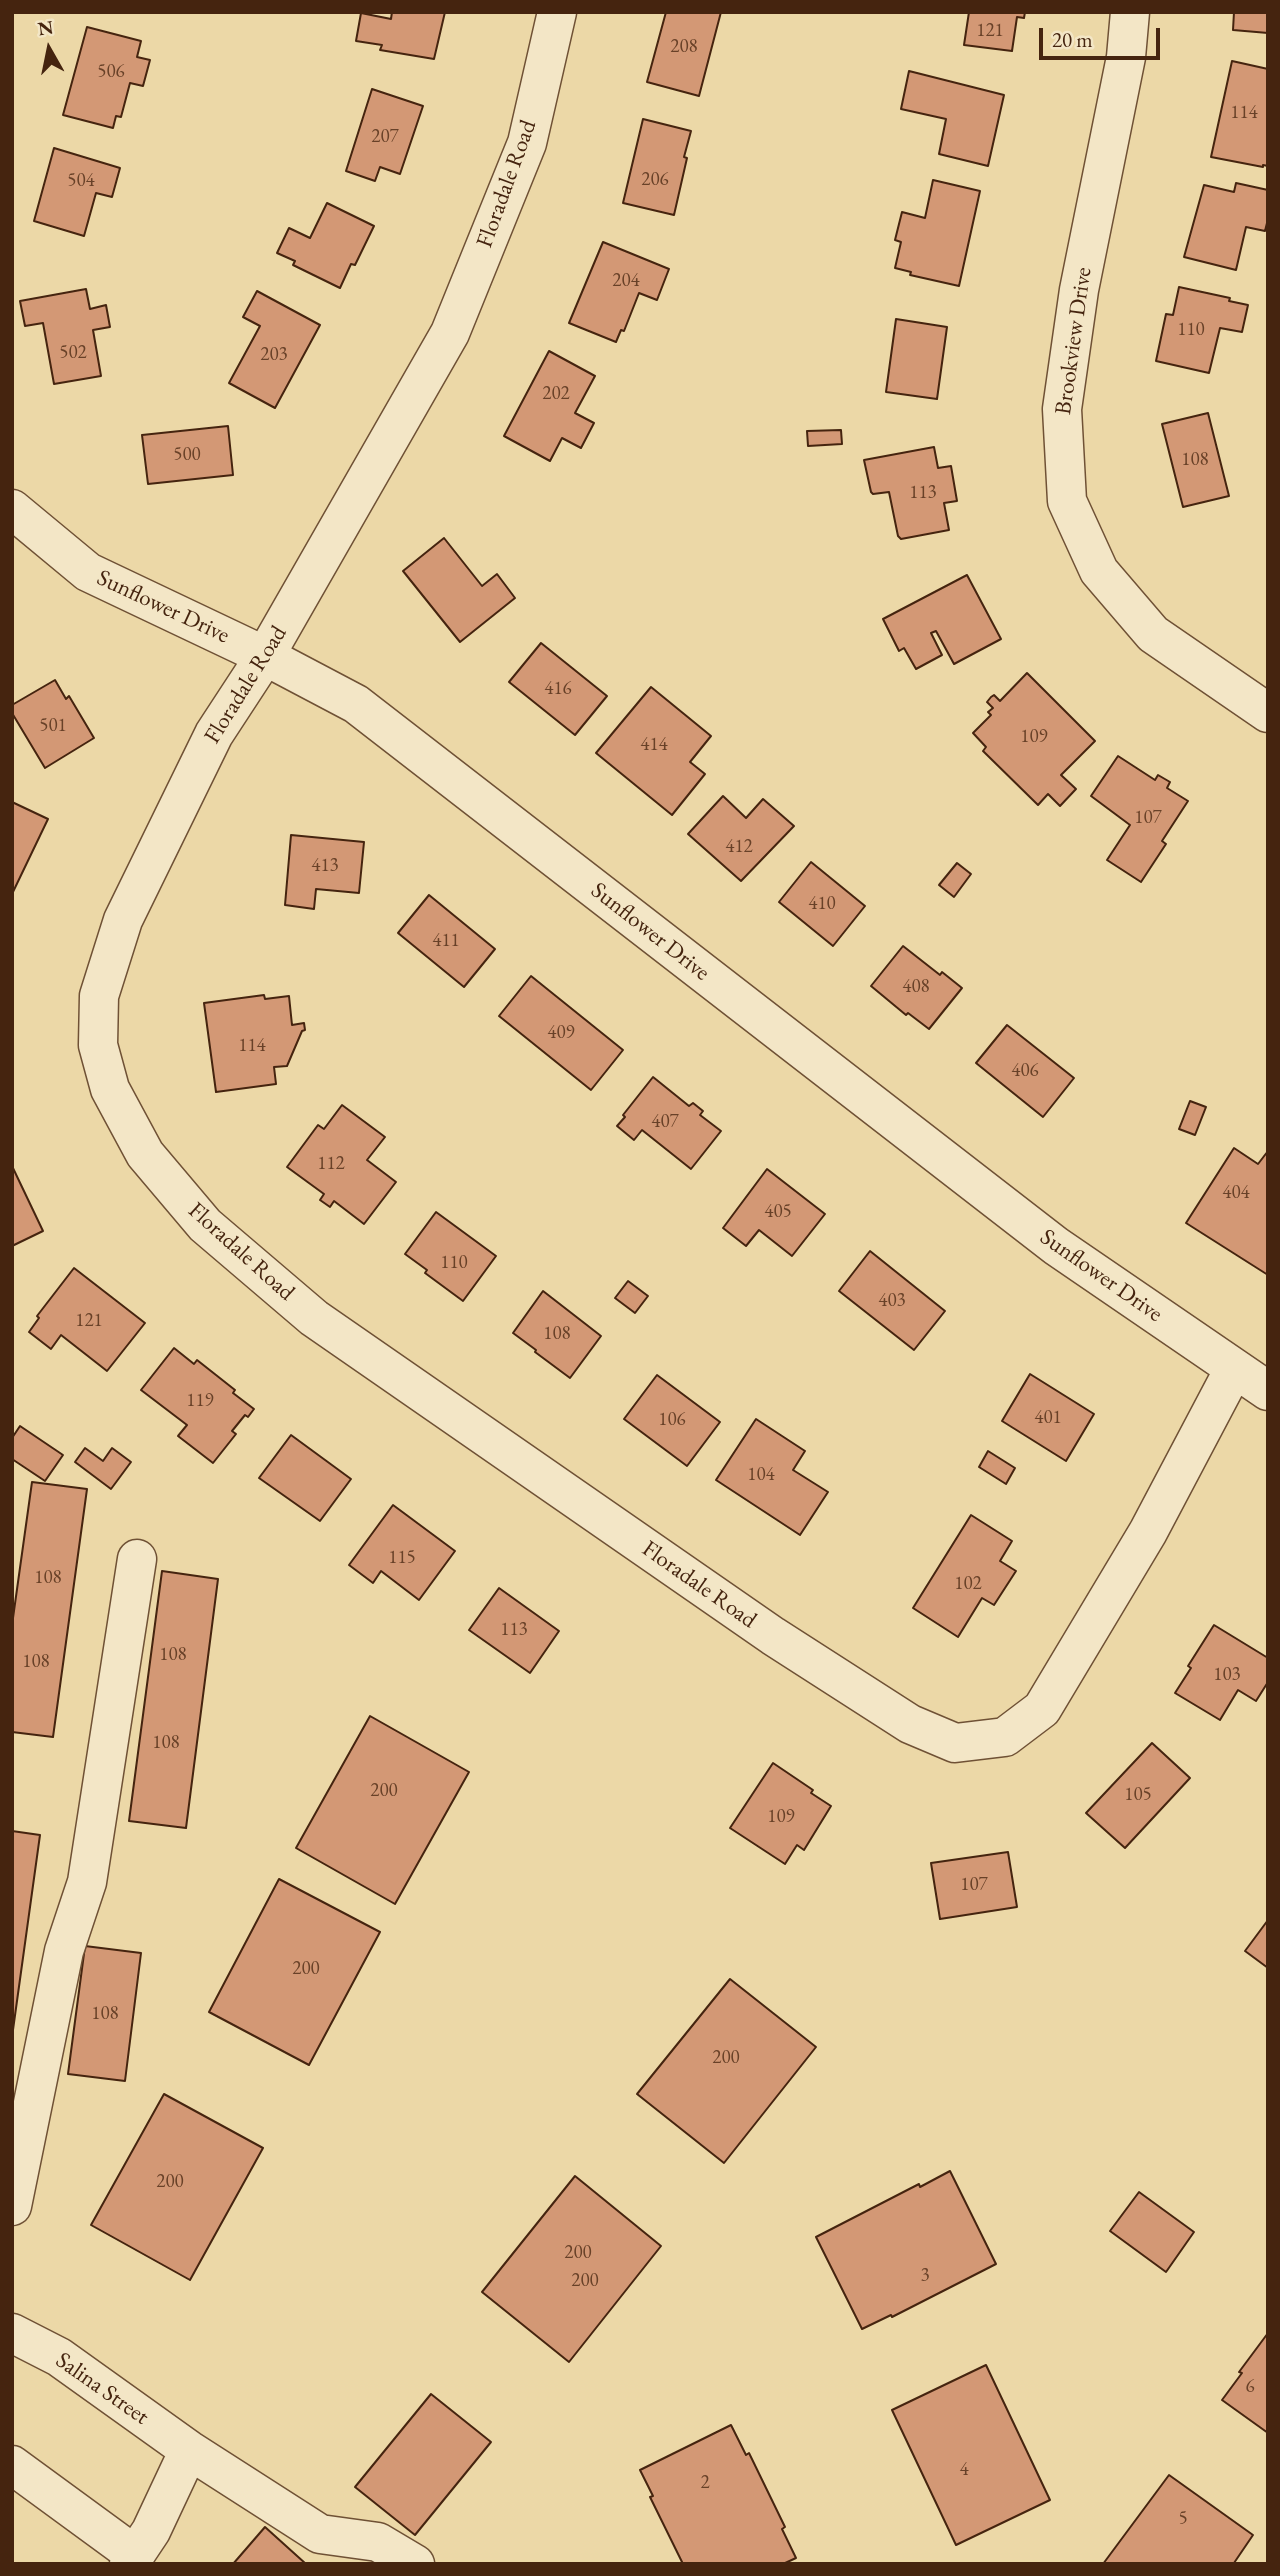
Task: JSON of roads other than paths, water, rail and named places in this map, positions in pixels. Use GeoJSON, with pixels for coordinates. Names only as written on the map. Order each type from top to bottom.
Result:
{"type":"FeatureCollection","features":[{"type":"Feature","properties":{"kind":"street","name":"Floradale Road"},"geometry":{"type":"LineString","coordinates":[[557,12],[527,143],[450,333],[265,656],[214,734],[123,920],[99,996],[98,1045],[110,1089],[145,1154],[205,1225],[314,1318],[773,1636],[910,1724],[955,1743],[1005,1737],[1041,1709],[1148,1532],[1234,1369]]}},
{"type":"Feature","properties":{"kind":"street","name":"Brookview Drive"},"geometry":{"type":"LineString","coordinates":[[1130,12],[1126,57],[1079,290],[1062,410],[1067,501],[1098,571],[1153,634],[1268,713]]}},
{"type":"Feature","properties":{"kind":"street","name":"Sunflower Drive"},"geometry":{"type":"LineString","coordinates":[[12,509],[88,572],[265,656],[356,704],[1056,1246],[1268,1391]]}},
{"type":"Feature","properties":{"kind":"street"},"geometry":{"type":"LineString","coordinates":[[12,2206],[64,1951],[87,1882],[111,1739],[136,1559]]}},
{"type":"Feature","properties":{"kind":"street","name":"Salina Street"},"geometry":{"type":"LineString","coordinates":[[12,2333],[59,2357],[190,2450],[320,2533],[378,2542],[415,2564]]}},
{"type":"Feature","properties":{"kind":"street"},"geometry":{"type":"LineString","coordinates":[[12,2465],[132,2559],[151,2531],[190,2450]]}}]}
